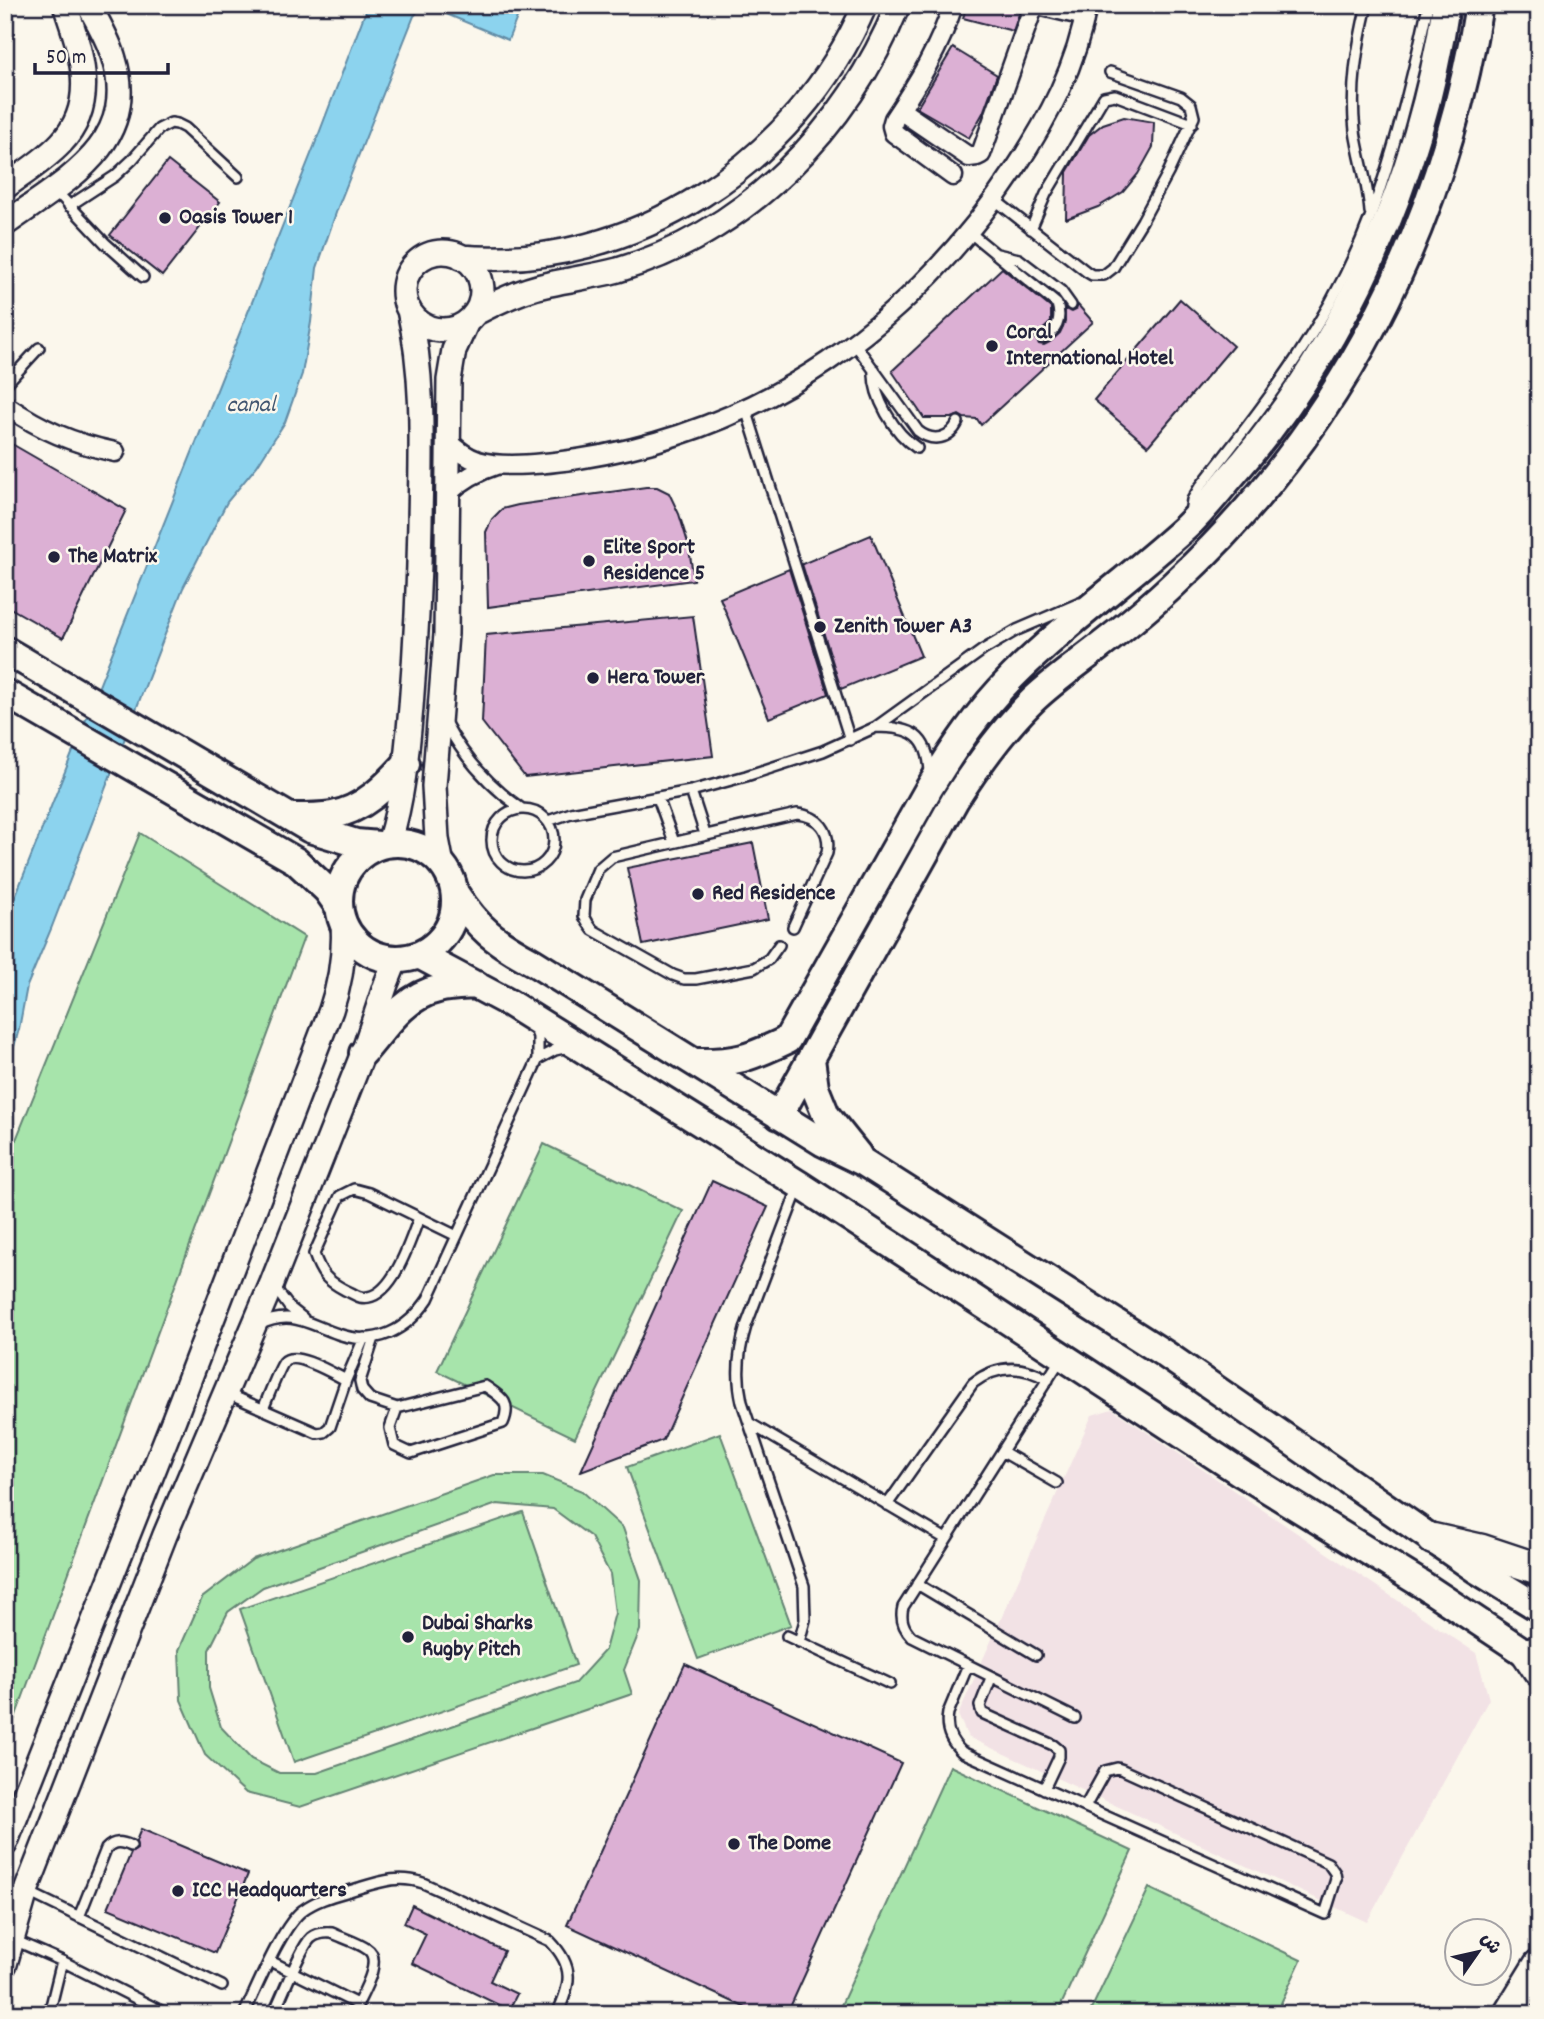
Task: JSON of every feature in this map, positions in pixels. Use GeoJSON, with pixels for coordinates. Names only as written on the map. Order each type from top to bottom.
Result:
{"type":"FeatureCollection","features":[{"type":"Feature","properties":{"kind":"main road"},"geometry":{"type":"LineString","coordinates":[[694,1062],[738,1061],[788,1040],[928,790],[981,712],[1012,677],[1069,624],[1188,526],[1251,455],[1303,384],[1348,308],[1379,220],[1414,144],[1422,79],[1446,5]]}},
{"type":"Feature","properties":{"kind":"main road"},"geometry":{"type":"LineString","coordinates":[[779,1116],[955,800],[1004,731],[1048,687],[1142,613],[1208,551],[1268,483],[1322,411],[1363,345],[1392,289],[1428,206],[1452,133],[1471,58],[1479,5]]}},
{"type":"Feature","properties":{"kind":"main road"},"geometry":{"type":"LineString","coordinates":[[5,650],[310,829],[356,843],[404,843],[432,854],[450,878],[455,908],[451,923],[432,947],[408,957],[383,958],[370,953],[359,945],[327,890],[296,861],[5,693]]}},
{"type":"Feature","properties":{"kind":"main road"},"geometry":{"type":"LineString","coordinates":[[289,818],[334,815],[360,805],[388,784],[406,764]]}},
{"type":"Feature","properties":{"kind":"main road"},"geometry":{"type":"LineString","coordinates":[[341,915],[340,891],[344,876],[353,862],[365,852],[384,844]]}},
{"type":"Feature","properties":{"kind":"main road"},"geometry":{"type":"LineString","coordinates":[[454,893],[475,922],[501,945],[533,962],[822,1143],[863,1162],[1165,1354],[1477,1570],[1539,1608]]}},
{"type":"Feature","properties":{"kind":"main road"},"geometry":{"type":"LineString","coordinates":[[408,957],[477,985],[509,1003],[800,1185],[1243,1474],[1423,1585],[1535,1662]]}},
{"type":"Feature","properties":{"kind":"main road"},"geometry":{"type":"LineString","coordinates":[[363,1054],[406,1004],[420,995],[436,989],[477,985]]}},
{"type":"Feature","properties":{"kind":"main road"},"geometry":{"type":"LineString","coordinates":[[811,1059],[815,1088],[826,1115],[863,1162]]}},
{"type":"Feature","properties":{"kind":"main road"},"geometry":{"type":"LineString","coordinates":[[1433,1539],[1482,1550],[1539,1569]]}},
{"type":"Feature","properties":{"kind":"main road"},"geometry":{"type":"LineString","coordinates":[[1509,2014],[1539,1965]]}},
{"type":"Feature","properties":{"kind":"street"},"geometry":{"type":"LineString","coordinates":[[5,187],[60,144],[70,132],[80,111],[84,89],[82,55],[65,5]]}},
{"type":"Feature","properties":{"kind":"street"},"geometry":{"type":"LineString","coordinates":[[5,224],[61,197],[107,137],[117,113],[119,94],[114,57],[89,5]]}},
{"type":"Feature","properties":{"kind":"street"},"geometry":{"type":"LineString","coordinates":[[461,257],[511,259],[581,248],[624,235],[705,195],[758,154],[806,105],[833,67],[865,5]]}},
{"type":"Feature","properties":{"kind":"street"},"geometry":{"type":"LineString","coordinates":[[409,310],[417,321],[429,328],[455,328],[471,317],[524,291],[617,270],[658,256],[696,237],[771,185],[806,152],[847,102],[864,75],[887,33],[898,5]]}},
{"type":"Feature","properties":{"kind":"street"},"geometry":{"type":"LineString","coordinates":[[953,5],[929,65],[892,122],[894,133],[953,176]]}},
{"type":"Feature","properties":{"kind":"street"},"geometry":{"type":"LineString","coordinates":[[448,441],[466,456],[477,461],[499,464],[556,463],[609,454],[712,424],[807,377],[855,344],[917,290],[995,200],[1050,114],[1072,62],[1086,11],[1036,5],[981,153],[977,156],[968,157],[900,110]]}},
{"type":"Feature","properties":{"kind":"street"},"geometry":{"type":"LineString","coordinates":[[384,844],[400,803],[406,764],[415,660],[419,567],[421,474],[418,357],[404,298],[404,286],[408,274],[425,256],[449,253],[470,263],[481,282],[480,303],[454,350],[450,365],[446,634],[434,786],[436,839],[442,865]]}},
{"type":"Feature","properties":{"kind":"street"},"geometry":{"type":"LineString","coordinates":[[5,405],[52,432],[83,445],[115,452]]}},
{"type":"Feature","properties":{"kind":"street"},"geometry":{"type":"LineString","coordinates":[[449,492],[477,472],[499,464]]}},
{"type":"Feature","properties":{"kind":"street"},"geometry":{"type":"LineString","coordinates":[[5,1844],[160,1456],[337,993],[344,959],[341,915]]}},
{"type":"Feature","properties":{"kind":"street"},"geometry":{"type":"LineString","coordinates":[[5,1964],[26,1891],[165,1535],[272,1283],[363,1054],[386,984],[408,957]]}},
{"type":"Feature","properties":{"kind":"street"},"geometry":{"type":"LineString","coordinates":[[160,1456],[176,1467],[179,1479],[165,1535]]}},
{"type":"Feature","properties":{"kind":"lane"},"geometry":{"type":"LineString","coordinates":[[1367,5],[1354,69],[1353,111],[1367,187],[1379,220]]}},
{"type":"Feature","properties":{"kind":"lane"},"geometry":{"type":"LineString","coordinates":[[1422,79],[1428,5]]}},
{"type":"Feature","properties":{"kind":"lane"},"geometry":{"type":"LineString","coordinates":[[995,200],[1092,275],[1109,272],[1142,221],[1168,173],[1192,124],[1194,111],[1187,100],[1110,72]]}},
{"type":"Feature","properties":{"kind":"lane"},"geometry":{"type":"LineString","coordinates":[[1031,229],[1046,194],[1104,97],[1115,95],[1192,124]]}},
{"type":"Feature","properties":{"kind":"lane"},"geometry":{"type":"LineString","coordinates":[[143,277],[105,243],[61,197],[115,176],[159,129],[171,124],[185,128],[238,177]]}},
{"type":"Feature","properties":{"kind":"lane"},"geometry":{"type":"LineString","coordinates":[[968,231],[1057,304],[1058,325],[1054,331],[1042,338]]}},
{"type":"Feature","properties":{"kind":"lane"},"geometry":{"type":"LineString","coordinates":[[996,254],[1020,259],[1061,291],[1071,305]]}},
{"type":"Feature","properties":{"kind":"lane"},"geometry":{"type":"LineString","coordinates":[[855,344],[918,431],[924,435],[944,437],[958,422]]}},
{"type":"Feature","properties":{"kind":"lane"},"geometry":{"type":"LineString","coordinates":[[5,385],[39,348]]}},
{"type":"Feature","properties":{"kind":"lane"},"geometry":{"type":"LineString","coordinates":[[874,369],[873,383],[878,400],[904,438],[918,448]]}},
{"type":"Feature","properties":{"kind":"lane"},"geometry":{"type":"LineString","coordinates":[[746,409],[850,740]]}},
{"type":"Feature","properties":{"kind":"lane"},"geometry":{"type":"LineString","coordinates":[[548,821],[571,813],[691,791],[795,761],[850,740],[876,727],[983,650],[1017,630],[1108,592]]}},
{"type":"Feature","properties":{"kind":"lane"},"geometry":{"type":"LineString","coordinates":[[439,711],[453,736],[486,780],[502,796],[522,809]]}},
{"type":"Feature","properties":{"kind":"lane"},"geometry":{"type":"LineString","coordinates":[[876,727],[907,730],[921,740],[929,754],[928,790]]}},
{"type":"Feature","properties":{"kind":"lane"},"geometry":{"type":"LineString","coordinates":[[691,791],[705,834]]}},
{"type":"Feature","properties":{"kind":"lane"},"geometry":{"type":"LineString","coordinates":[[659,798],[674,842]]}},
{"type":"Feature","properties":{"kind":"lane"},"geometry":{"type":"LineString","coordinates":[[531,810],[548,821],[554,839],[553,849],[549,858],[534,870],[524,872],[506,866],[494,851],[493,832],[497,823],[512,811],[531,810]]}},
{"type":"Feature","properties":{"kind":"lane"},"geometry":{"type":"LineString","coordinates":[[779,945],[769,959],[754,968],[684,979],[593,929],[584,916],[584,908],[592,880],[604,862],[620,854],[797,814],[820,822],[828,836],[827,853],[793,927]]}},
{"type":"Feature","properties":{"kind":"lane"},"geometry":{"type":"LineString","coordinates":[[253,1329],[262,1323],[283,1317],[304,1320],[339,1335],[369,1338],[398,1329],[418,1313],[428,1299],[538,1059],[538,1037],[530,1018]]}},
{"type":"Feature","properties":{"kind":"lane"},"geometry":{"type":"LineString","coordinates":[[538,1059],[555,1050],[577,1046]]}},
{"type":"Feature","properties":{"kind":"lane"},"geometry":{"type":"LineString","coordinates":[[799,1642],[805,1620],[804,1586],[738,1387],[738,1364],[741,1341],[800,1185]]}},
{"type":"Feature","properties":{"kind":"lane"},"geometry":{"type":"LineString","coordinates":[[419,1218],[401,1262],[387,1287],[373,1295],[361,1297],[329,1282],[319,1268],[314,1254],[340,1196],[354,1189],[369,1193],[457,1236]]}},
{"type":"Feature","properties":{"kind":"lane"},"geometry":{"type":"LineString","coordinates":[[272,1283],[289,1307],[304,1320]]}},
{"type":"Feature","properties":{"kind":"lane"},"geometry":{"type":"LineString","coordinates":[[226,1393],[317,1433],[324,1432],[330,1427],[346,1380],[369,1338]]}},
{"type":"Feature","properties":{"kind":"lane"},"geometry":{"type":"LineString","coordinates":[[369,1338],[360,1381],[362,1390],[370,1399],[397,1408],[485,1386],[503,1398],[507,1412],[503,1423],[411,1453],[394,1445],[390,1428],[397,1408]]}},
{"type":"Feature","properties":{"kind":"lane"},"geometry":{"type":"LineString","coordinates":[[1063,1356],[917,1584],[903,1607],[901,1619],[912,1637],[1075,1718]]}},
{"type":"Feature","properties":{"kind":"lane"},"geometry":{"type":"LineString","coordinates":[[263,1409],[284,1362],[292,1357],[346,1380]]}},
{"type":"Feature","properties":{"kind":"lane"},"geometry":{"type":"LineString","coordinates":[[887,1504],[973,1383],[993,1371],[1016,1368],[1048,1380]]}},
{"type":"Feature","properties":{"kind":"lane"},"geometry":{"type":"LineString","coordinates":[[749,1423],[946,1539]]}},
{"type":"Feature","properties":{"kind":"lane"},"geometry":{"type":"LineString","coordinates":[[1003,1452],[1056,1483]]}},
{"type":"Feature","properties":{"kind":"lane"},"geometry":{"type":"LineString","coordinates":[[917,1584],[1036,1655]]}},
{"type":"Feature","properties":{"kind":"lane"},"geometry":{"type":"LineString","coordinates":[[787,1636],[890,1684]]}},
{"type":"Feature","properties":{"kind":"lane"},"geometry":{"type":"LineString","coordinates":[[968,1665],[948,1713],[947,1725],[954,1743],[968,1755],[1325,1914],[1336,1879],[1328,1863],[1123,1770],[1105,1770],[1085,1807]]}},
{"type":"Feature","properties":{"kind":"lane"},"geometry":{"type":"LineString","coordinates":[[992,1678],[980,1706],[982,1713],[1059,1750],[1059,1757],[1044,1789]]}},
{"type":"Feature","properties":{"kind":"lane"},"geometry":{"type":"LineString","coordinates":[[79,1917],[106,1849],[118,1842],[131,1846]]}},
{"type":"Feature","properties":{"kind":"lane"},"geometry":{"type":"LineString","coordinates":[[244,2014],[291,1922],[311,1905],[383,1880],[403,1878],[413,1880],[550,1941],[566,1962],[569,1980],[566,1995],[557,2014]]}},
{"type":"Feature","properties":{"kind":"lane"},"geometry":{"type":"LineString","coordinates":[[26,1891],[222,1986]]}},
{"type":"Feature","properties":{"kind":"lane"},"geometry":{"type":"LineString","coordinates":[[276,2014],[276,2008],[306,1944],[320,1933],[332,1933],[369,1950],[374,1958],[374,1966],[353,2014]]}},
{"type":"Feature","properties":{"kind":"lane"},"geometry":{"type":"LineString","coordinates":[[12,1939],[167,2014]]}},
{"type":"Feature","properties":{"kind":"lane"},"geometry":{"type":"LineString","coordinates":[[49,2014],[62,1961]]}},
{"type":"Feature","properties":{"kind":"lane"},"geometry":{"type":"LineString","coordinates":[[270,1961],[357,2004]]}},
{"type":"Feature","properties":{"kind":"shaded area"},"geometry":{"type":"Polygon","coordinates":[[[1112,1409],[1476,1653],[1489,1699],[1367,1922],[968,1737],[958,1715],[1092,1415],[1112,1409]]]}},
{"type":"Feature","properties":{"kind":"green space"},"geometry":{"type":"Polygon","coordinates":[[[140,833],[304,937],[5,1745],[5,1167],[140,833]]]}},
{"type":"Feature","properties":{"kind":"green space"},"geometry":{"type":"Polygon","coordinates":[[[544,1144],[683,1211],[575,1438],[437,1371],[544,1144]]]}},
{"type":"Feature","properties":{"kind":"green space"},"geometry":{"type":"Polygon","coordinates":[[[720,1433],[791,1625],[698,1659],[627,1467],[720,1433]]]}},
{"type":"Feature","properties":{"kind":"green space"},"geometry":{"type":"Polygon","coordinates":[[[494,1475],[543,1475],[582,1491],[623,1528],[641,1580],[640,1630],[624,1670],[632,1694],[300,1807],[246,1793],[205,1755],[181,1700],[179,1650],[202,1598],[253,1559],[494,1475]],[[497,1504],[263,1587],[228,1612],[209,1650],[209,1688],[221,1727],[251,1759],[279,1773],[317,1773],[575,1683],[605,1650],[615,1613],[610,1574],[591,1537],[553,1509],[497,1504]]]}},
{"type":"Feature","properties":{"kind":"green space","name":"Dubai Sharks Rugby Pitch"},"geometry":{"type":"Polygon","coordinates":[[[523,1512],[576,1665],[294,1762],[240,1609],[523,1512]]]}},
{"type":"Feature","properties":{"kind":"green space"},"geometry":{"type":"Polygon","coordinates":[[[950,1766],[1132,1851],[1057,2014],[837,2014],[950,1766]]]}},
{"type":"Feature","properties":{"kind":"green space"},"geometry":{"type":"Polygon","coordinates":[[[1149,1888],[1301,1960],[1276,2014],[1089,2014],[1149,1888]]]}},
{"type":"Feature","properties":{"kind":"water","name":"canal"},"geometry":{"type":"Polygon","coordinates":[[[368,5],[423,5],[414,16],[338,207],[317,268],[302,374],[285,422],[257,466],[227,502],[183,588],[27,986],[19,1029],[5,1078],[5,922],[368,5]]]}},
{"type":"Feature","properties":{"kind":"water"},"geometry":{"type":"Polygon","coordinates":[[[425,5],[522,5],[508,40],[425,5]]]}},
{"type":"Feature","properties":{"kind":"building"},"geometry":{"type":"Polygon","coordinates":[[[967,5],[1022,5],[1013,31],[963,18],[967,5]]]}},
{"type":"Feature","properties":{"kind":"building"},"geometry":{"type":"Polygon","coordinates":[[[953,48],[997,75],[983,113],[969,138],[917,108],[953,48]]]}},
{"type":"Feature","properties":{"kind":"building"},"geometry":{"type":"Polygon","coordinates":[[[1124,117],[1154,122],[1153,147],[1138,174],[1123,192],[1098,207],[1066,219],[1067,172],[1089,135],[1103,124],[1124,117]]]}},
{"type":"Feature","properties":{"kind":"building","name":"Oasis Tower 1"},"geometry":{"type":"Polygon","coordinates":[[[168,161],[220,202],[162,276],[110,235],[168,161]]]}},
{"type":"Feature","properties":{"kind":"building","name":"Coral International Hotel"},"geometry":{"type":"Polygon","coordinates":[[[1002,268],[1051,308],[1051,322],[1035,337],[1039,344],[1050,342],[1060,333],[1065,322],[1065,309],[1072,312],[1078,305],[1093,322],[981,425],[977,419],[959,415],[952,418],[924,418],[892,371],[1002,268]]]}},
{"type":"Feature","properties":{"kind":"building"},"geometry":{"type":"Polygon","coordinates":[[[1180,299],[1233,346],[1148,446],[1094,400],[1180,299]]]}},
{"type":"Feature","properties":{"kind":"building","name":"The Matrix"},"geometry":{"type":"Polygon","coordinates":[[[5,440],[126,510],[63,638],[5,605],[5,440]]]}},
{"type":"Feature","properties":{"kind":"building","name":"Elite Sport Residence 5"},"geometry":{"type":"Polygon","coordinates":[[[657,487],[669,493],[688,543],[694,580],[488,607],[486,532],[492,519],[502,509],[657,487]]]}},
{"type":"Feature","properties":{"kind":"building"},"geometry":{"type":"Polygon","coordinates":[[[871,535],[921,656],[841,689],[802,564],[871,535]]]}},
{"type":"Feature","properties":{"kind":"building"},"geometry":{"type":"Polygon","coordinates":[[[789,569],[828,694],[769,718],[720,598],[789,569]]]}},
{"type":"Feature","properties":{"kind":"building","name":"Hera Tower"},"geometry":{"type":"Polygon","coordinates":[[[693,616],[713,756],[525,777],[482,722],[486,635],[693,616]]]}},
{"type":"Feature","properties":{"kind":"building","name":"Red Residence"},"geometry":{"type":"Polygon","coordinates":[[[753,843],[768,919],[643,945],[627,868],[753,843]]]}},
{"type":"Feature","properties":{"kind":"building"},"geometry":{"type":"Polygon","coordinates":[[[712,1181],[768,1207],[663,1440],[581,1471],[712,1181]]]}},
{"type":"Feature","properties":{"kind":"building","name":"The Dome"},"geometry":{"type":"Polygon","coordinates":[[[685,1664],[901,1763],[787,2014],[759,2014],[567,1925],[685,1664]]]}},
{"type":"Feature","properties":{"kind":"building","name":"ICC Headquarters"},"geometry":{"type":"Polygon","coordinates":[[[141,1829],[248,1874],[215,1953],[108,1908],[131,1853],[137,1849],[136,1841],[141,1829]]]}},
{"type":"Feature","properties":{"kind":"building"},"geometry":{"type":"Polygon","coordinates":[[[412,1905],[504,1951],[490,1981],[517,1994],[509,2010],[412,1963],[426,1934],[404,1923],[412,1905]]]}},
{"type":"Feature","properties":{"kind":"place","name":"Oasis Tower 1"},"geometry":{"type":"Point","coordinates":[165,218]}},
{"type":"Feature","properties":{"kind":"place","name":"Coral International Hotel"},"geometry":{"type":"Point","coordinates":[992,346]}},
{"type":"Feature","properties":{"kind":"place","name":"The Matrix"},"geometry":{"type":"Point","coordinates":[54,557]}},
{"type":"Feature","properties":{"kind":"place","name":"Elite Sport Residence 5"},"geometry":{"type":"Point","coordinates":[589,561]}},
{"type":"Feature","properties":{"kind":"place","name":"Zenith Tower A3"},"geometry":{"type":"Point","coordinates":[820,627]}},
{"type":"Feature","properties":{"kind":"place","name":"Hera Tower"},"geometry":{"type":"Point","coordinates":[593,678]}},
{"type":"Feature","properties":{"kind":"place","name":"Red Residence"},"geometry":{"type":"Point","coordinates":[698,894]}},
{"type":"Feature","properties":{"kind":"place","name":"Dubai Sharks Rugby Pitch"},"geometry":{"type":"Point","coordinates":[408,1637]}},
{"type":"Feature","properties":{"kind":"place","name":"The Dome"},"geometry":{"type":"Point","coordinates":[734,1844]}},
{"type":"Feature","properties":{"kind":"place","name":"ICC Headquarters"},"geometry":{"type":"Point","coordinates":[178,1891]}}]}
